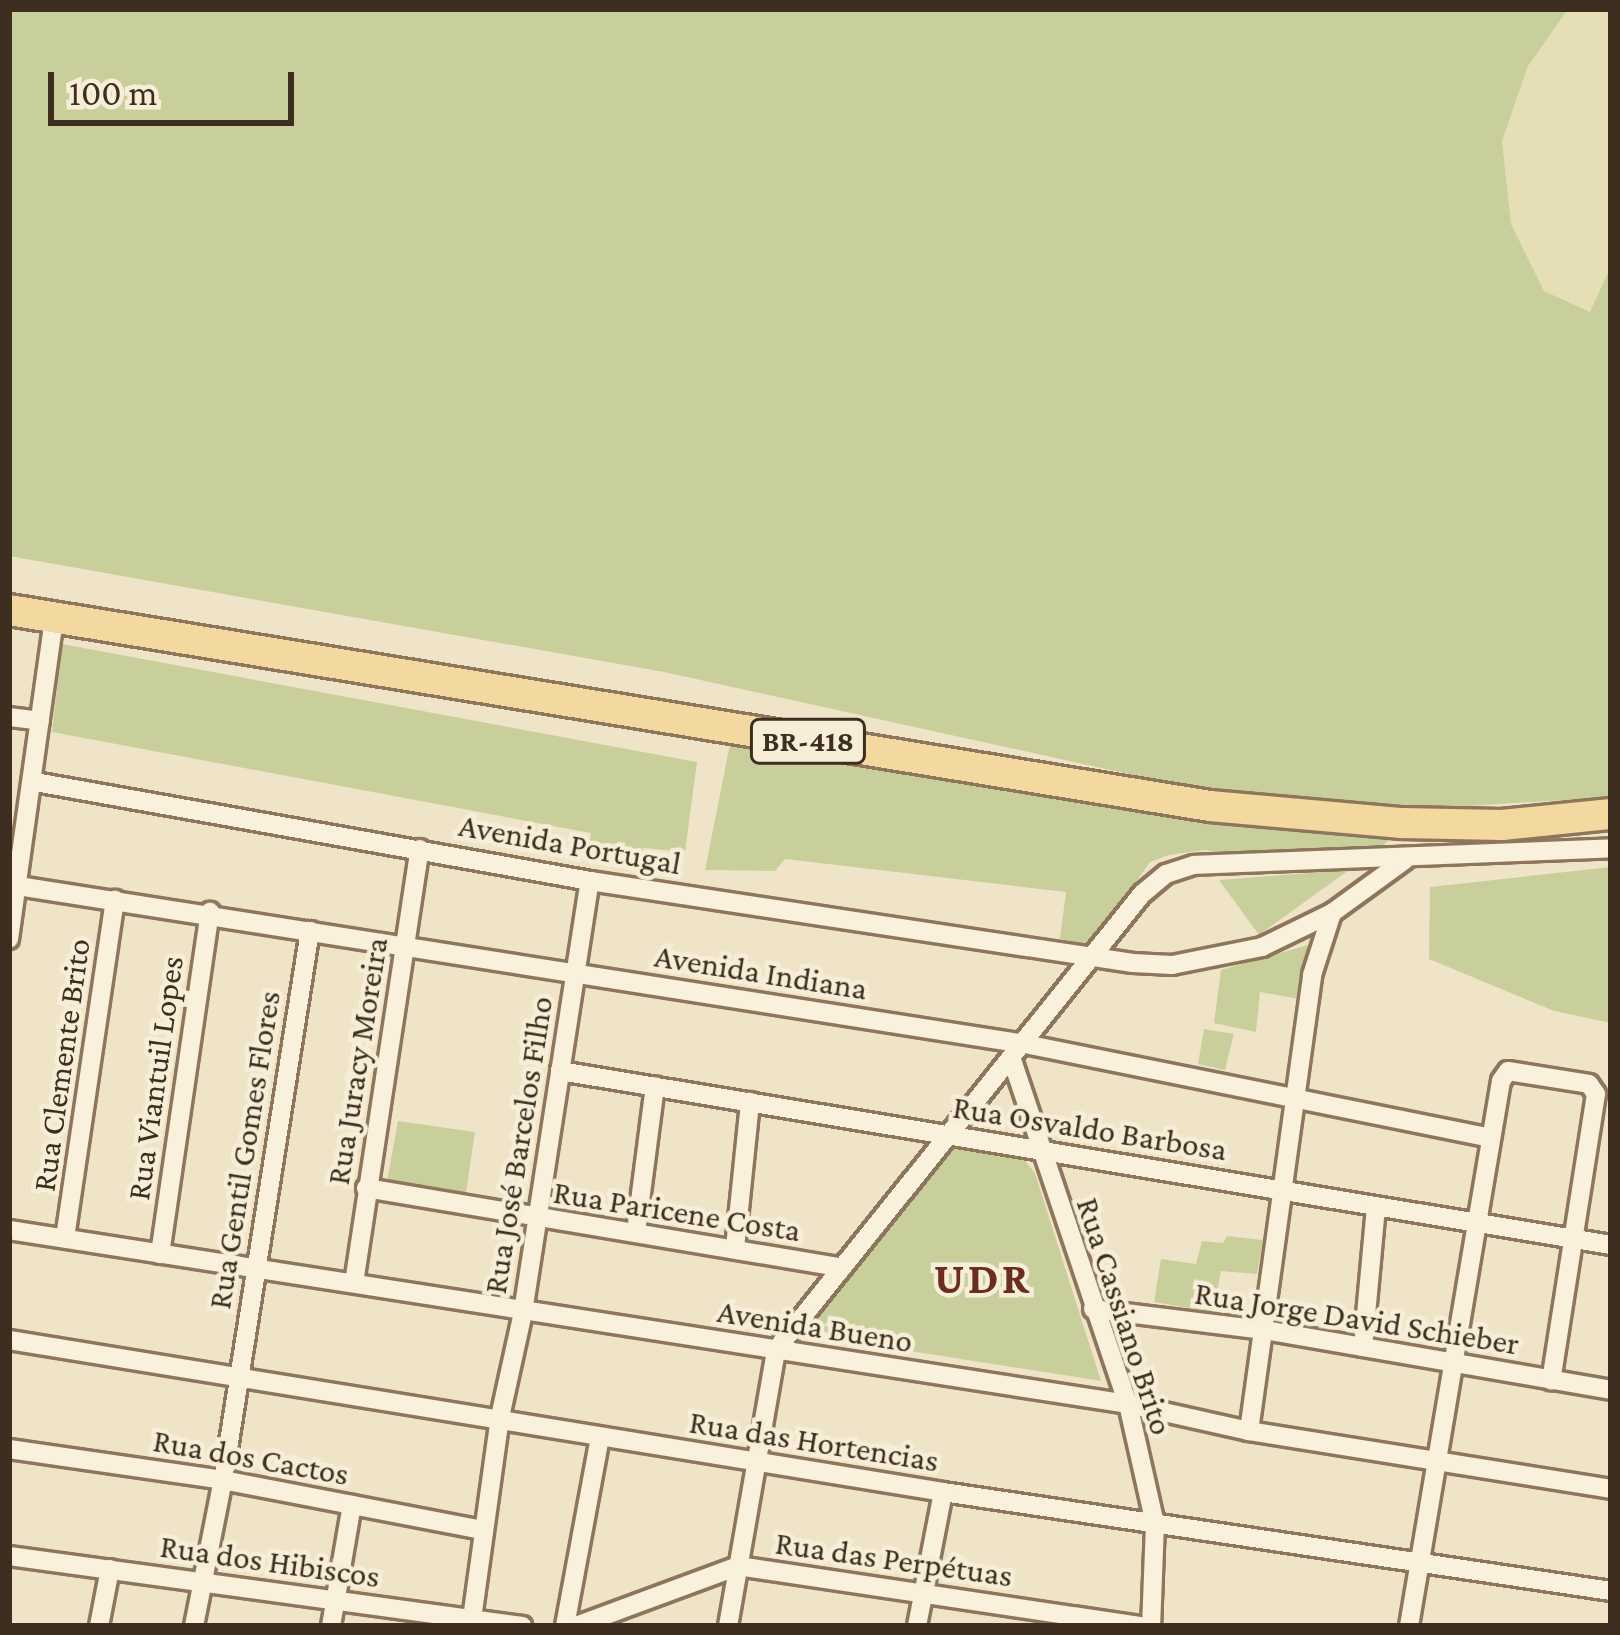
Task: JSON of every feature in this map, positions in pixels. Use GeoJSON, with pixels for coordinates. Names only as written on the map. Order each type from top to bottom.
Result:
{"type":"FeatureCollection","features":[{"type":"Feature","properties":{"kind":"main road","name":"BR-418"},"geometry":{"type":"LineString","coordinates":[[9,610],[1210,806],[1402,823],[1502,825],[1611,814]]}},
{"type":"Feature","properties":{"kind":"street"},"geometry":{"type":"LineString","coordinates":[[9,939],[35,782],[54,617]]}},
{"type":"Feature","properties":{"kind":"street"},"geometry":{"type":"LineString","coordinates":[[9,717],[40,721]]}},
{"type":"Feature","properties":{"kind":"street","name":"Avenida Portugal"},"geometry":{"type":"LineString","coordinates":[[35,782],[590,881],[1096,953],[1133,963],[1215,959],[1262,947],[1332,913],[1405,860]]}},
{"type":"Feature","properties":{"kind":"street","name":"Rua Juracy Moreira"},"geometry":{"type":"LineString","coordinates":[[354,1283],[420,848]]}},
{"type":"Feature","properties":{"kind":"street"},"geometry":{"type":"LineString","coordinates":[[728,1626],[776,1350],[837,1267],[1012,1060],[1142,894],[1166,874],[1194,865],[1611,848]]}},
{"type":"Feature","properties":{"kind":"street","name":"Rua José Barcelos Filho"},"geometry":{"type":"LineString","coordinates":[[471,1624],[500,1417],[523,1312],[590,881]]}},
{"type":"Feature","properties":{"kind":"street","name":"Avenida Indiana"},"geometry":{"type":"LineString","coordinates":[[18,886],[210,912],[406,948],[1025,1044],[1491,1138]]}},
{"type":"Feature","properties":{"kind":"street","name":"Rua Clemente Brito"},"geometry":{"type":"LineString","coordinates":[[65,1238],[116,900]]}},
{"type":"Feature","properties":{"kind":"street","name":"Rua Viantuil Lopes"},"geometry":{"type":"LineString","coordinates":[[160,1254],[210,912]]}},
{"type":"Feature","properties":{"kind":"street"},"geometry":{"type":"LineString","coordinates":[[1250,1431],[1312,975],[1332,913]]}},
{"type":"Feature","properties":{"kind":"street","name":"Rua Gentil Gomes Flores"},"geometry":{"type":"LineString","coordinates":[[194,1626],[223,1480],[310,931]]}},
{"type":"Feature","properties":{"kind":"street","name":"Rua Cassiano Brito"},"geometry":{"type":"LineString","coordinates":[[1012,1060],[1128,1404],[1155,1524],[1151,1626]]}},
{"type":"Feature","properties":{"kind":"street","name":"Rua Osvaldo Barbosa"},"geometry":{"type":"LineString","coordinates":[[560,1071],[1611,1245]]}},
{"type":"Feature","properties":{"kind":"street"},"geometry":{"type":"LineString","coordinates":[[1409,1626],[1423,1565],[1501,1081],[1508,1071],[1589,1084],[1596,1094],[1552,1380]]}},
{"type":"Feature","properties":{"kind":"street"},"geometry":{"type":"LineString","coordinates":[[636,1232],[656,1086]]}},
{"type":"Feature","properties":{"kind":"street"},"geometry":{"type":"LineString","coordinates":[[735,1248],[750,1102]]}},
{"type":"Feature","properties":{"kind":"street","name":"Rua Paricene Costa"},"geometry":{"type":"LineString","coordinates":[[366,1188],[837,1267]]}},
{"type":"Feature","properties":{"kind":"street"},"geometry":{"type":"LineString","coordinates":[[1363,1347],[1376,1208]]}},
{"type":"Feature","properties":{"kind":"street","name":"Avenida Bueno"},"geometry":{"type":"LineString","coordinates":[[9,1230],[1128,1404],[1250,1431],[1611,1490]]}},
{"type":"Feature","properties":{"kind":"street","name":"Rua Jorge David Schieber"},"geometry":{"type":"LineString","coordinates":[[1093,1309],[1264,1330],[1611,1390]]}},
{"type":"Feature","properties":{"kind":"street","name":"Rua das Hortencias"},"geometry":{"type":"LineString","coordinates":[[9,1340],[943,1492],[1611,1591]]}},
{"type":"Feature","properties":{"kind":"street"},"geometry":{"type":"LineString","coordinates":[[565,1626],[600,1437]]}},
{"type":"Feature","properties":{"kind":"street","name":"Rua dos Cactos"},"geometry":{"type":"LineString","coordinates":[[9,1449],[223,1480],[482,1530]]}},
{"type":"Feature","properties":{"kind":"street"},"geometry":{"type":"LineString","coordinates":[[917,1626],[943,1492]]}},
{"type":"Feature","properties":{"kind":"street"},"geometry":{"type":"LineString","coordinates":[[331,1626],[352,1505]]}},
{"type":"Feature","properties":{"kind":"street","name":"Rua dos Hibiscos"},"geometry":{"type":"LineString","coordinates":[[9,1559],[110,1568],[471,1624],[522,1626]]}},
{"type":"Feature","properties":{"kind":"street","name":"Rua das Perpétuas"},"geometry":{"type":"LineString","coordinates":[[576,1626],[738,1566],[1140,1626]]}},
{"type":"Feature","properties":{"kind":"street"},"geometry":{"type":"LineString","coordinates":[[99,1626],[110,1568]]}},
{"type":"Feature","properties":{"kind":"shaded area"},"geometry":{"type":"Polygon","coordinates":[[[1568,9],[1611,9],[1611,266],[1590,313],[1544,291],[1511,224],[1502,141],[1528,65],[1568,9]]]}},
{"type":"Feature","properties":{"kind":"green space"},"geometry":{"type":"Polygon","coordinates":[[[9,9],[1568,9],[1528,66],[1502,141],[1511,224],[1544,291],[1590,312],[1611,266],[1611,797],[1437,808],[1206,791],[664,672],[9,556],[9,9]]]}},
{"type":"Feature","properties":{"kind":"green space"},"geometry":{"type":"Polygon","coordinates":[[[62,644],[697,762],[685,852],[643,848],[643,872],[587,857],[591,833],[52,732],[62,644]]]}},
{"type":"Feature","properties":{"kind":"green space"},"geometry":{"type":"Polygon","coordinates":[[[731,739],[1217,823],[1397,834],[1372,854],[1228,855],[1205,850],[1169,855],[1150,862],[1091,945],[1060,939],[1066,892],[785,859],[775,871],[705,870],[731,739]]]}},
{"type":"Feature","properties":{"kind":"green space"},"geometry":{"type":"Polygon","coordinates":[[[1611,867],[1611,1023],[1554,1011],[1429,959],[1430,887],[1611,867]]]}},
{"type":"Feature","properties":{"kind":"green space"},"geometry":{"type":"Polygon","coordinates":[[[1349,870],[1259,935],[1219,880],[1349,870]]]}},
{"type":"Feature","properties":{"kind":"green space"},"geometry":{"type":"Polygon","coordinates":[[[1315,943],[1299,999],[1260,992],[1256,1032],[1214,1023],[1221,970],[1315,943]]]}},
{"type":"Feature","properties":{"kind":"green space"},"geometry":{"type":"Polygon","coordinates":[[[1204,1029],[1234,1034],[1225,1070],[1198,1064],[1204,1029]]]}},
{"type":"Feature","properties":{"kind":"green space"},"geometry":{"type":"Polygon","coordinates":[[[398,1121],[475,1132],[466,1193],[387,1181],[398,1121]]]}},
{"type":"Feature","properties":{"kind":"green space"},"geometry":{"type":"Polygon","coordinates":[[[948,1141],[1016,1150],[1035,1173],[1101,1381],[796,1333],[948,1141]]]}},
{"type":"Feature","properties":{"kind":"green space"},"geometry":{"type":"Polygon","coordinates":[[[1227,1236],[1263,1240],[1257,1274],[1221,1271],[1213,1312],[1154,1302],[1161,1259],[1196,1264],[1202,1241],[1223,1243],[1227,1236]]]}},
{"type":"Feature","properties":{"kind":"district","name":"UDR"},"geometry":{"type":"Point","coordinates":[983,1279]}}]}
